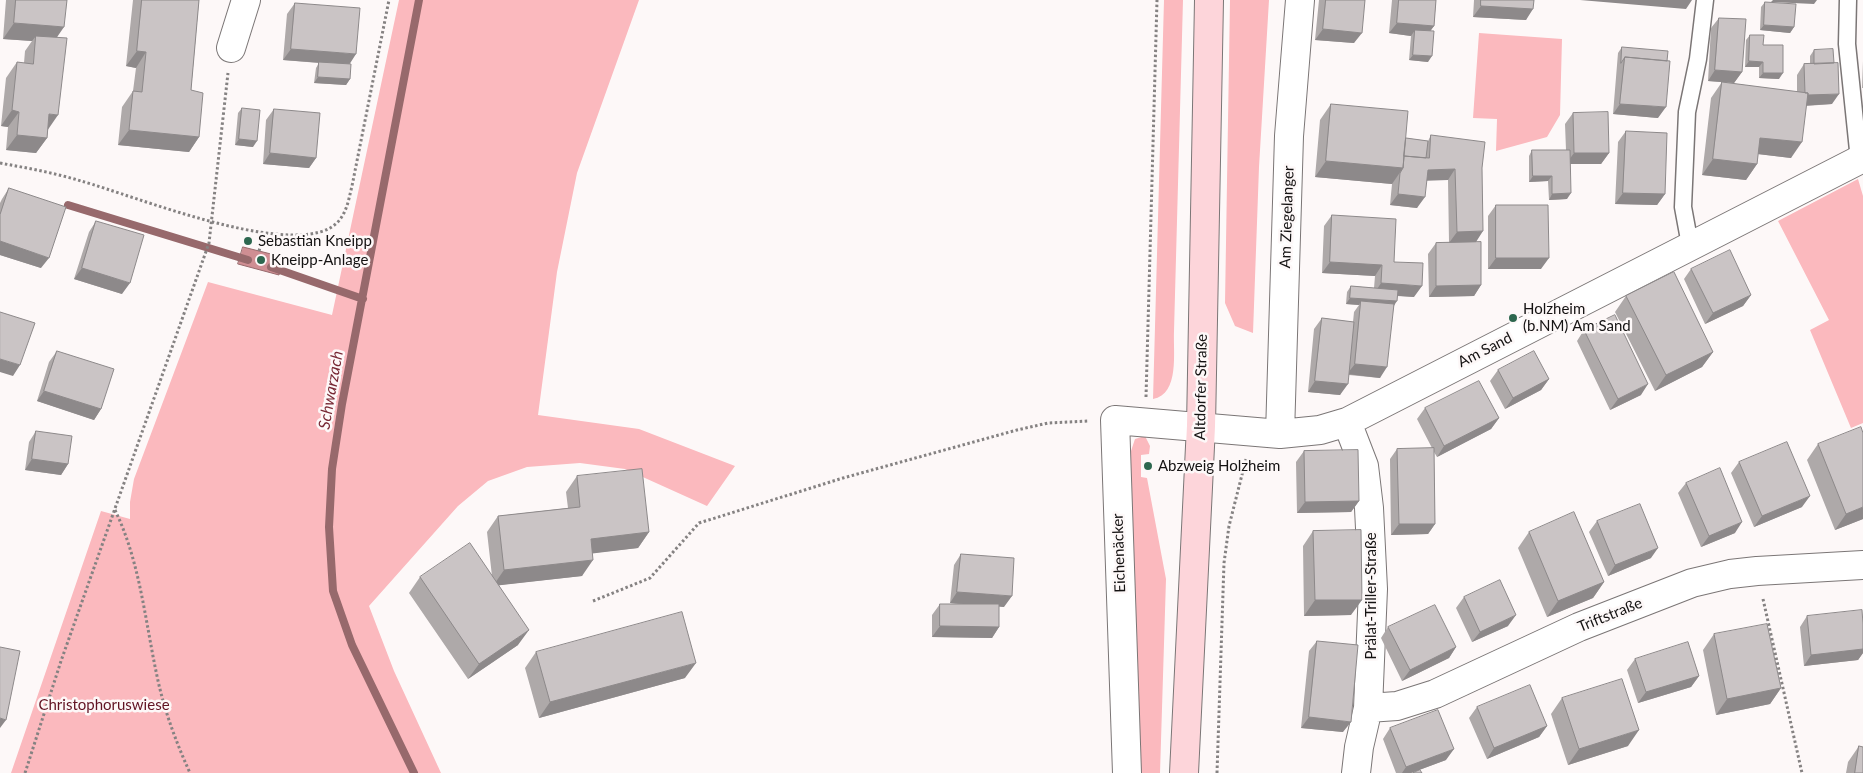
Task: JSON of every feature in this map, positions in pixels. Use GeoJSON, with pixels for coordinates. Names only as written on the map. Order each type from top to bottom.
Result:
{"type":"FeatureCollection","features":[{"type":"Feature","properties":{"kind":"main road","name":"Altdorfer Straße"},"geometry":{"type":"LineString","coordinates":[[1184,773],[1201,426],[1209,0]]}},
{"type":"Feature","properties":{"kind":"street"},"geometry":{"type":"LineString","coordinates":[[232,48],[246,0]]}},
{"type":"Feature","properties":{"kind":"street","name":"Am Ziegelanger"},"geometry":{"type":"LineString","coordinates":[[1280,434],[1289,136],[1300,0]]}},
{"type":"Feature","properties":{"kind":"street","name":"Am Sand"},"geometry":{"type":"LineString","coordinates":[[1201,426],[1280,434],[1320,430],[1347,422],[1861,159]]}},
{"type":"Feature","properties":{"kind":"street"},"geometry":{"type":"LineString","coordinates":[[1114,420],[1201,426]]}},
{"type":"Feature","properties":{"kind":"street","name":"Eichenäcker"},"geometry":{"type":"LineString","coordinates":[[1114,420],[1127,773]]}},
{"type":"Feature","properties":{"kind":"street","name":"Prälat-Triller-Straße"},"geometry":{"type":"LineString","coordinates":[[1347,422],[1364,466],[1369,508],[1373,588],[1368,708],[1359,747],[1356,773]]}},
{"type":"Feature","properties":{"kind":"street","name":"Triftstraße"},"geometry":{"type":"LineString","coordinates":[[1368,708],[1397,706],[1435,694],[1579,627],[1674,589],[1708,578],[1757,571],[1863,565]]}},
{"type":"Feature","properties":{"kind":"lane"},"geometry":{"type":"LineString","coordinates":[[1690,245],[1683,207],[1687,112],[1698,59],[1705,0]]}},
{"type":"Feature","properties":{"kind":"lane"},"geometry":{"type":"LineString","coordinates":[[1848,0],[1847,44],[1861,159]]}},
{"type":"Feature","properties":{"kind":"path"},"geometry":{"type":"LineString","coordinates":[[0,163],[81,181],[211,221],[264,233],[294,236],[312,234],[330,228],[340,221],[345,213],[360,150],[389,0]]}},
{"type":"Feature","properties":{"kind":"path"},"geometry":{"type":"LineString","coordinates":[[1145,421],[1157,0]]}},
{"type":"Feature","properties":{"kind":"path"},"geometry":{"type":"LineString","coordinates":[[25,773],[61,661],[209,243],[232,48]]}},
{"type":"Feature","properties":{"kind":"path"},"geometry":{"type":"LineString","coordinates":[[259,251],[264,233]]}},
{"type":"Feature","properties":{"kind":"path"},"geometry":{"type":"LineString","coordinates":[[593,601],[650,578],[699,523],[842,478],[1017,430],[1048,423],[1114,420]]}},
{"type":"Feature","properties":{"kind":"path"},"geometry":{"type":"LineString","coordinates":[[1217,773],[1224,563],[1229,526],[1253,432]]}},
{"type":"Feature","properties":{"kind":"path"},"geometry":{"type":"LineString","coordinates":[[115,509],[123,526],[138,573],[157,677],[178,748],[190,773]]}},
{"type":"Feature","properties":{"kind":"path"},"geometry":{"type":"LineString","coordinates":[[1757,571],[1802,773]]}},
{"type":"Feature","properties":{"kind":"green space","name":"Christophoruswiese"},"geometry":{"type":"Polygon","coordinates":[[[399,0],[639,0],[577,173],[557,272],[538,415],[639,429],[735,466],[707,506],[625,469],[580,463],[527,467],[488,481],[458,506],[369,606],[394,671],[441,773],[11,773],[101,511],[130,519],[130,502],[134,479],[208,282],[332,315],[399,0]]]}},
{"type":"Feature","properties":{"kind":"green space"},"geometry":{"type":"Polygon","coordinates":[[[1164,0],[1183,0],[1174,360],[1168,389],[1162,396],[1153,399],[1164,0]]]}},
{"type":"Feature","properties":{"kind":"green space"},"geometry":{"type":"Polygon","coordinates":[[[1230,0],[1269,0],[1259,167],[1253,333],[1235,326],[1225,303],[1230,0]]]}},
{"type":"Feature","properties":{"kind":"green space"},"geometry":{"type":"Polygon","coordinates":[[[1479,33],[1562,39],[1560,115],[1547,137],[1496,151],[1497,119],[1473,118],[1479,33]]]}},
{"type":"Feature","properties":{"kind":"green space"},"geometry":{"type":"Polygon","coordinates":[[[1858,179],[1863,196],[1863,423],[1851,428],[1810,330],[1829,320],[1778,221],[1858,179]]]}},
{"type":"Feature","properties":{"kind":"green space"},"geometry":{"type":"Polygon","coordinates":[[[1145,436],[1150,446],[1149,454],[1141,455],[1141,477],[1147,478],[1166,579],[1160,773],[1138,773],[1128,460],[1135,439],[1145,436]]]}},
{"type":"Feature","properties":{"kind":"shaded area","name":"Kneipp-Anlage"},"geometry":{"type":"Polygon","coordinates":[[[243,247],[283,257],[279,275],[238,264],[243,247]]]}},
{"type":"Feature","properties":{"kind":"building"},"geometry":{"type":"Polygon","coordinates":[[[16,0],[67,0],[64,27],[14,23],[16,0]]]}},
{"type":"Feature","properties":{"kind":"building"},"geometry":{"type":"Polygon","coordinates":[[[142,0],[199,0],[191,90],[203,93],[199,137],[129,130],[133,91],[142,92],[146,52],[137,51],[142,0]]]}},
{"type":"Feature","properties":{"kind":"building"},"geometry":{"type":"Polygon","coordinates":[[[1326,0],[1365,0],[1362,33],[1323,29],[1326,0]]]}},
{"type":"Feature","properties":{"kind":"building"},"geometry":{"type":"Polygon","coordinates":[[[1399,0],[1436,0],[1434,26],[1397,23],[1399,0]]]}},
{"type":"Feature","properties":{"kind":"building"},"geometry":{"type":"Polygon","coordinates":[[[1481,0],[1534,0],[1533,9],[1481,6],[1481,0]]]}},
{"type":"Feature","properties":{"kind":"building"},"geometry":{"type":"Polygon","coordinates":[[[1765,2],[1796,4],[1794,27],[1764,25],[1765,2]]]}},
{"type":"Feature","properties":{"kind":"building"},"geometry":{"type":"Polygon","coordinates":[[[295,3],[360,8],[356,54],[291,49],[295,3]]]}},
{"type":"Feature","properties":{"kind":"building"},"geometry":{"type":"Polygon","coordinates":[[[1719,18],[1746,19],[1742,72],[1715,70],[1719,18]]]}},
{"type":"Feature","properties":{"kind":"building"},"geometry":{"type":"Polygon","coordinates":[[[1415,30],[1434,31],[1432,56],[1413,55],[1415,30]]]}},
{"type":"Feature","properties":{"kind":"building"},"geometry":{"type":"Polygon","coordinates":[[[1750,35],[1764,35],[1763,45],[1783,45],[1783,73],[1763,73],[1763,62],[1749,61],[1750,35]]]}},
{"type":"Feature","properties":{"kind":"building"},"geometry":{"type":"Polygon","coordinates":[[[36,36],[67,38],[58,115],[49,114],[47,138],[17,135],[19,112],[12,110],[17,62],[33,64],[36,36]]]}},
{"type":"Feature","properties":{"kind":"building"},"geometry":{"type":"Polygon","coordinates":[[[1622,47],[1668,51],[1667,61],[1625,57],[1621,63],[1622,47]]]}},
{"type":"Feature","properties":{"kind":"building"},"geometry":{"type":"Polygon","coordinates":[[[1833,49],[1834,63],[1814,64],[1814,50],[1833,49]]]}},
{"type":"Feature","properties":{"kind":"building"},"geometry":{"type":"Polygon","coordinates":[[[1625,57],[1670,61],[1666,107],[1620,104],[1625,57]]]}},
{"type":"Feature","properties":{"kind":"building"},"geometry":{"type":"Polygon","coordinates":[[[319,62],[351,64],[350,79],[318,77],[319,62]]]}},
{"type":"Feature","properties":{"kind":"building"},"geometry":{"type":"Polygon","coordinates":[[[1838,63],[1839,94],[1808,95],[1808,93],[1805,93],[1804,64],[1838,63]]]}},
{"type":"Feature","properties":{"kind":"building"},"geometry":{"type":"Polygon","coordinates":[[[1722,82],[1808,93],[1802,142],[1760,138],[1757,164],[1713,159],[1722,82]]]}},
{"type":"Feature","properties":{"kind":"building"},"geometry":{"type":"Polygon","coordinates":[[[1331,104],[1408,111],[1403,168],[1326,161],[1331,104]]]}},
{"type":"Feature","properties":{"kind":"building"},"geometry":{"type":"Polygon","coordinates":[[[242,108],[260,110],[257,141],[239,139],[242,108]]]}},
{"type":"Feature","properties":{"kind":"building"},"geometry":{"type":"Polygon","coordinates":[[[274,109],[320,113],[316,158],[270,153],[274,109]]]}},
{"type":"Feature","properties":{"kind":"building"},"geometry":{"type":"Polygon","coordinates":[[[1608,112],[1609,153],[1574,153],[1573,113],[1608,112]]]}},
{"type":"Feature","properties":{"kind":"building"},"geometry":{"type":"Polygon","coordinates":[[[1626,131],[1667,133],[1665,194],[1623,193],[1626,131]]]}},
{"type":"Feature","properties":{"kind":"building"},"geometry":{"type":"Polygon","coordinates":[[[1431,135],[1485,142],[1482,168],[1483,231],[1457,232],[1455,169],[1428,170],[1425,197],[1398,194],[1404,156],[1429,158],[1431,135]]]}},
{"type":"Feature","properties":{"kind":"building"},"geometry":{"type":"Polygon","coordinates":[[[1406,138],[1428,141],[1426,158],[1404,156],[1406,138]]]}},
{"type":"Feature","properties":{"kind":"building"},"geometry":{"type":"Polygon","coordinates":[[[1532,150],[1570,150],[1571,193],[1552,194],[1552,176],[1533,176],[1532,150]]]}},
{"type":"Feature","properties":{"kind":"building"},"geometry":{"type":"Polygon","coordinates":[[[9,188],[66,207],[49,258],[0,241],[0,215],[9,188]]]}},
{"type":"Feature","properties":{"kind":"building"},"geometry":{"type":"Polygon","coordinates":[[[1496,205],[1548,205],[1549,258],[1496,258],[1496,205]]]}},
{"type":"Feature","properties":{"kind":"building"},"geometry":{"type":"Polygon","coordinates":[[[1332,215],[1396,219],[1394,262],[1423,263],[1422,286],[1381,283],[1382,265],[1330,262],[1332,215]]]}},
{"type":"Feature","properties":{"kind":"building"},"geometry":{"type":"Polygon","coordinates":[[[96,221],[144,235],[130,283],[82,268],[96,221]]]}},
{"type":"Feature","properties":{"kind":"building"},"geometry":{"type":"Polygon","coordinates":[[[1481,242],[1481,285],[1436,286],[1436,243],[1481,242]]]}},
{"type":"Feature","properties":{"kind":"building"},"geometry":{"type":"Polygon","coordinates":[[[1730,250],[1751,295],[1713,313],[1691,269],[1730,250]]]}},
{"type":"Feature","properties":{"kind":"building"},"geometry":{"type":"Polygon","coordinates":[[[1674,272],[1713,352],[1666,375],[1626,296],[1674,272]]]}},
{"type":"Feature","properties":{"kind":"building"},"geometry":{"type":"Polygon","coordinates":[[[1351,286],[1398,290],[1397,301],[1350,298],[1351,286]]]}},
{"type":"Feature","properties":{"kind":"building"},"geometry":{"type":"Polygon","coordinates":[[[1361,301],[1394,304],[1387,367],[1355,364],[1361,301]]]}},
{"type":"Feature","properties":{"kind":"building"},"geometry":{"type":"Polygon","coordinates":[[[0,312],[35,323],[20,365],[0,359],[0,312]]]}},
{"type":"Feature","properties":{"kind":"building"},"geometry":{"type":"Polygon","coordinates":[[[1615,315],[1648,384],[1618,399],[1584,330],[1615,315]]]}},
{"type":"Feature","properties":{"kind":"building"},"geometry":{"type":"Polygon","coordinates":[[[1322,318],[1354,322],[1348,384],[1315,381],[1322,318]]]}},
{"type":"Feature","properties":{"kind":"building"},"geometry":{"type":"Polygon","coordinates":[[[57,351],[114,369],[101,409],[44,391],[57,351]]]}},
{"type":"Feature","properties":{"kind":"building"},"geometry":{"type":"Polygon","coordinates":[[[1534,351],[1549,379],[1513,398],[1498,370],[1534,351]]]}},
{"type":"Feature","properties":{"kind":"building"},"geometry":{"type":"Polygon","coordinates":[[[1479,381],[1499,418],[1444,446],[1425,408],[1479,381]]]}},
{"type":"Feature","properties":{"kind":"building"},"geometry":{"type":"Polygon","coordinates":[[[1861,427],[1863,433],[1863,507],[1846,514],[1818,444],[1861,427]]]}},
{"type":"Feature","properties":{"kind":"building"},"geometry":{"type":"Polygon","coordinates":[[[36,431],[72,436],[68,464],[32,459],[36,431]]]}},
{"type":"Feature","properties":{"kind":"building"},"geometry":{"type":"Polygon","coordinates":[[[1787,442],[1810,496],[1762,516],[1739,462],[1787,442]]]}},
{"type":"Feature","properties":{"kind":"building"},"geometry":{"type":"Polygon","coordinates":[[[1434,448],[1435,524],[1399,524],[1397,449],[1434,448]]]}},
{"type":"Feature","properties":{"kind":"building"},"geometry":{"type":"Polygon","coordinates":[[[1358,450],[1359,501],[1305,502],[1304,451],[1358,450]]]}},
{"type":"Feature","properties":{"kind":"building"},"geometry":{"type":"Polygon","coordinates":[[[1720,468],[1742,522],[1709,536],[1686,483],[1720,468]]]}},
{"type":"Feature","properties":{"kind":"building"},"geometry":{"type":"Polygon","coordinates":[[[642,469],[649,532],[591,539],[593,560],[504,570],[498,516],[580,507],[577,476],[642,469]]]}},
{"type":"Feature","properties":{"kind":"building"},"geometry":{"type":"Polygon","coordinates":[[[1640,504],[1658,548],[1615,565],[1597,521],[1640,504]]]}},
{"type":"Feature","properties":{"kind":"building"},"geometry":{"type":"Polygon","coordinates":[[[1574,512],[1604,582],[1558,601],[1529,532],[1574,512]]]}},
{"type":"Feature","properties":{"kind":"building"},"geometry":{"type":"Polygon","coordinates":[[[1361,530],[1362,600],[1315,600],[1313,531],[1361,530]]]}},
{"type":"Feature","properties":{"kind":"building"},"geometry":{"type":"Polygon","coordinates":[[[470,543],[529,630],[479,664],[420,577],[470,543]]]}},
{"type":"Feature","properties":{"kind":"building"},"geometry":{"type":"Polygon","coordinates":[[[961,554],[1014,558],[1012,596],[957,592],[961,554]]]}},
{"type":"Feature","properties":{"kind":"building"},"geometry":{"type":"Polygon","coordinates":[[[1500,580],[1516,615],[1480,632],[1464,597],[1500,580]]]}},
{"type":"Feature","properties":{"kind":"building"},"geometry":{"type":"Polygon","coordinates":[[[940,604],[999,604],[999,627],[940,626],[940,604]]]}},
{"type":"Feature","properties":{"kind":"building"},"geometry":{"type":"Polygon","coordinates":[[[1435,605],[1456,647],[1410,670],[1388,627],[1435,605]]]}},
{"type":"Feature","properties":{"kind":"building"},"geometry":{"type":"Polygon","coordinates":[[[1862,610],[1863,649],[1811,655],[1807,616],[1862,610]]]}},
{"type":"Feature","properties":{"kind":"building"},"geometry":{"type":"Polygon","coordinates":[[[682,612],[696,663],[550,702],[536,652],[682,612]]]}},
{"type":"Feature","properties":{"kind":"building"},"geometry":{"type":"Polygon","coordinates":[[[1767,624],[1781,688],[1727,699],[1714,634],[1767,624]]]}},
{"type":"Feature","properties":{"kind":"building"},"geometry":{"type":"Polygon","coordinates":[[[1317,641],[1358,645],[1351,722],[1309,717],[1317,641]]]}},
{"type":"Feature","properties":{"kind":"building"},"geometry":{"type":"Polygon","coordinates":[[[1688,642],[1699,676],[1646,692],[1635,659],[1688,642]]]}},
{"type":"Feature","properties":{"kind":"building"},"geometry":{"type":"Polygon","coordinates":[[[0,647],[20,651],[6,720],[0,718],[0,647]]]}},
{"type":"Feature","properties":{"kind":"building"},"geometry":{"type":"Polygon","coordinates":[[[1622,679],[1639,730],[1579,749],[1562,698],[1622,679]]]}},
{"type":"Feature","properties":{"kind":"building"},"geometry":{"type":"Polygon","coordinates":[[[1530,685],[1547,726],[1494,748],[1477,707],[1530,685]]]}},
{"type":"Feature","properties":{"kind":"building"},"geometry":{"type":"Polygon","coordinates":[[[1438,710],[1454,749],[1406,767],[1390,728],[1438,710]]]}},
{"type":"Feature","properties":{"kind":"building"},"geometry":{"type":"Polygon","coordinates":[[[1859,746],[1863,747],[1863,773],[1855,773],[1859,746]]]}},
{"type":"Feature","properties":{"kind":"waterway","name":"Schwarzach"},"geometry":{"type":"LineString","coordinates":[[414,773],[352,645],[333,591],[329,527],[332,469],[342,404],[419,0]]}},
{"type":"Feature","properties":{"kind":"waterway"},"geometry":{"type":"LineString","coordinates":[[68,205],[248,260]]}},
{"type":"Feature","properties":{"kind":"waterway"},"geometry":{"type":"LineString","coordinates":[[271,267],[363,299]]}},
{"type":"Feature","properties":{"kind":"place","name":"Sebastian Kneipp"},"geometry":{"type":"Point","coordinates":[248,241]}},
{"type":"Feature","properties":{"kind":"place","name":"Kneipp-Anlage"},"geometry":{"type":"Point","coordinates":[261,260]}},
{"type":"Feature","properties":{"kind":"place","name":"Holzheim (b.NM) Am Sand"},"geometry":{"type":"Point","coordinates":[1513,318]}},
{"type":"Feature","properties":{"kind":"place","name":"Abzweig Holzheim"},"geometry":{"type":"Point","coordinates":[1148,466]}}]}
